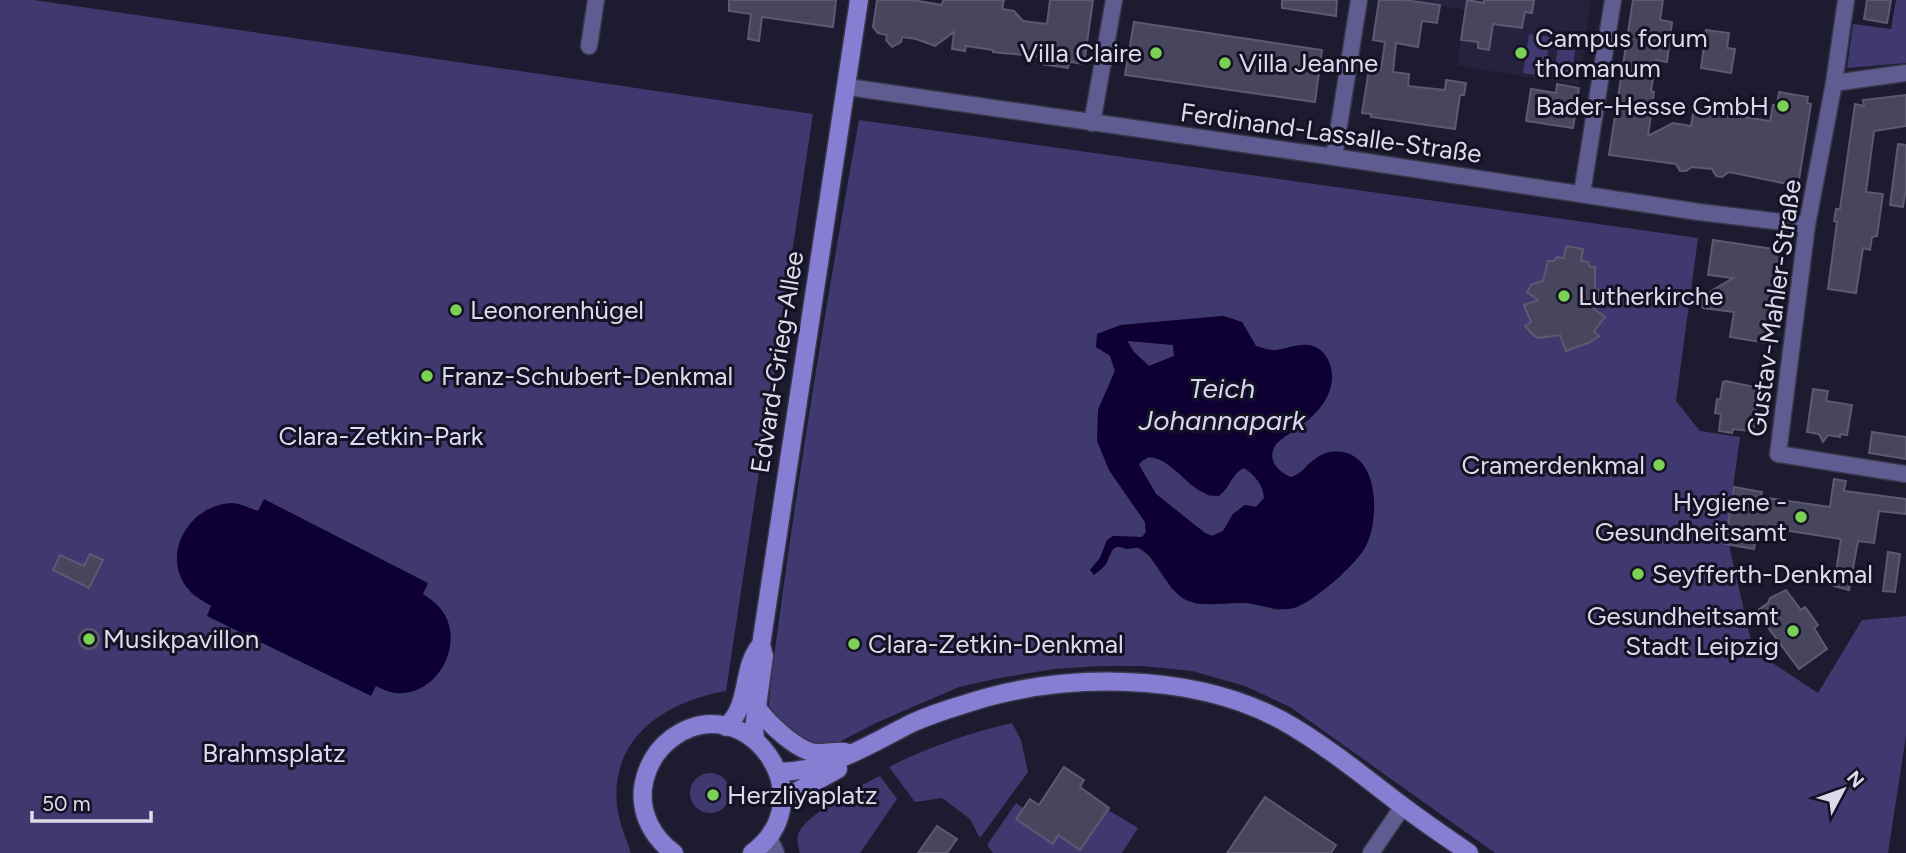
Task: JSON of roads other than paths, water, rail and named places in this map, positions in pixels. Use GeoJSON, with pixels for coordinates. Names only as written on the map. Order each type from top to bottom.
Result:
{"type":"FeatureCollection","features":[{"type":"Feature","properties":{"kind":"main road","name":"Edvard-Grieg-Allee"},"geometry":{"type":"LineString","coordinates":[[755,739],[754,728],[764,656],[761,645],[840,119],[848,87],[859,0]]}},
{"type":"Feature","properties":{"kind":"main road","name":"Edvard-Grieg-Allee"},"geometry":{"type":"LineString","coordinates":[[726,727],[739,711],[753,654],[761,645]]}},
{"type":"Feature","properties":{"kind":"main road"},"geometry":{"type":"LineString","coordinates":[[779,772],[814,769],[856,754],[934,714],[986,698],[1045,686],[1095,681],[1178,686],[1241,702],[1283,721],[1339,758],[1469,853]]}},
{"type":"Feature","properties":{"kind":"main road"},"geometry":{"type":"LineString","coordinates":[[758,709],[773,727],[808,751],[842,751],[856,754]]}},
{"type":"Feature","properties":{"kind":"main road"},"geometry":{"type":"LineString","coordinates":[[674,853],[661,842],[647,818],[643,791],[650,764],[666,743],[677,735],[703,726],[726,727],[755,739],[765,748],[779,772],[783,799],[773,845],[752,853]]}},
{"type":"Feature","properties":{"kind":"main road"},"geometry":{"type":"LineString","coordinates":[[783,799],[834,772],[856,754]]}},
{"type":"Feature","properties":{"kind":"street"},"geometry":{"type":"LineString","coordinates":[[589,46],[596,0]]}},
{"type":"Feature","properties":{"kind":"street"},"geometry":{"type":"LineString","coordinates":[[1092,123],[1114,0]]}},
{"type":"Feature","properties":{"kind":"street"},"geometry":{"type":"LineString","coordinates":[[1334,157],[1359,0]]}},
{"type":"Feature","properties":{"kind":"street"},"geometry":{"type":"LineString","coordinates":[[1582,193],[1613,0]]}},
{"type":"Feature","properties":{"kind":"street","name":"Gustav-Mahler-Straße"},"geometry":{"type":"LineString","coordinates":[[1846,0],[1835,83],[1807,225],[1778,454],[1906,474]]}},
{"type":"Feature","properties":{"kind":"street"},"geometry":{"type":"LineString","coordinates":[[1835,83],[1906,73]]}},
{"type":"Feature","properties":{"kind":"street","name":"Ferdinand-Lassalle-Straße"},"geometry":{"type":"LineString","coordinates":[[848,87],[1699,212],[1807,225]]}},
{"type":"Feature","properties":{"kind":"street"},"geometry":{"type":"LineString","coordinates":[[1371,853],[1403,806]]}},
{"type":"Feature","properties":{"kind":"water","name":"Teich Johannapark"},"geometry":{"type":"Polygon","coordinates":[[[1223,316],[1242,322],[1256,346],[1275,350],[1308,345],[1325,354],[1332,373],[1328,395],[1311,417],[1276,444],[1272,458],[1279,470],[1291,477],[1319,456],[1330,452],[1346,453],[1358,460],[1367,471],[1374,501],[1371,533],[1361,553],[1336,580],[1299,606],[1286,609],[1247,603],[1191,602],[1178,594],[1150,556],[1137,548],[1115,548],[1106,564],[1094,575],[1090,570],[1100,558],[1107,540],[1113,536],[1142,537],[1146,532],[1145,522],[1109,470],[1097,441],[1098,410],[1115,371],[1110,356],[1096,347],[1097,334],[1121,325],[1223,316]],[[1127,341],[1149,366],[1174,356],[1173,345],[1127,341]],[[1149,457],[1139,465],[1156,494],[1212,536],[1223,531],[1233,514],[1245,505],[1256,507],[1264,498],[1258,481],[1244,468],[1236,473],[1219,496],[1199,490],[1168,464],[1149,457]]]}},
{"type":"Feature","properties":{"kind":"water"},"geometry":{"type":"Polygon","coordinates":[[[264,499],[428,583],[423,594],[443,612],[451,639],[449,653],[435,678],[424,687],[411,692],[394,693],[376,686],[371,696],[207,616],[211,606],[196,597],[180,577],[177,562],[183,534],[191,522],[216,506],[234,503],[258,511],[264,499]]]}},
{"type":"Feature","properties":{"kind":"place","name":"Villa Claire"},"geometry":{"type":"Point","coordinates":[1156,53]}},
{"type":"Feature","properties":{"kind":"place","name":"Campus forum thomanum"},"geometry":{"type":"Point","coordinates":[1521,53]}},
{"type":"Feature","properties":{"kind":"place","name":"Villa Jeanne"},"geometry":{"type":"Point","coordinates":[1225,63]}},
{"type":"Feature","properties":{"kind":"place","name":"Bader-Hesse GmbH"},"geometry":{"type":"Point","coordinates":[1783,106]}},
{"type":"Feature","properties":{"kind":"place","name":"Lutherkirche"},"geometry":{"type":"Point","coordinates":[1564,296]}},
{"type":"Feature","properties":{"kind":"place","name":"Leonorenhügel"},"geometry":{"type":"Point","coordinates":[456,310]}},
{"type":"Feature","properties":{"kind":"place","name":"Franz-Schubert-Denkmal"},"geometry":{"type":"Point","coordinates":[427,376]}},
{"type":"Feature","properties":{"kind":"place","name":"Cramerdenkmal"},"geometry":{"type":"Point","coordinates":[1659,465]}},
{"type":"Feature","properties":{"kind":"place","name":"Hygiene - Gesundheitsamt"},"geometry":{"type":"Point","coordinates":[1801,517]}},
{"type":"Feature","properties":{"kind":"place","name":"Seyfferth-Denkmal"},"geometry":{"type":"Point","coordinates":[1638,574]}},
{"type":"Feature","properties":{"kind":"place","name":"Gesundheitsamt Stadt Leipzig"},"geometry":{"type":"Point","coordinates":[1793,631]}},
{"type":"Feature","properties":{"kind":"place","name":"Musikpavillon"},"geometry":{"type":"Point","coordinates":[89,639]}},
{"type":"Feature","properties":{"kind":"place","name":"Clara-Zetkin-Denkmal"},"geometry":{"type":"Point","coordinates":[854,644]}},
{"type":"Feature","properties":{"kind":"place","name":"Herzliyaplatz"},"geometry":{"type":"Point","coordinates":[713,795]}},
{"type":"Feature","properties":{"kind":"park label","name":"Clara-Zetkin-Park"},"geometry":{"type":"Point","coordinates":[381,436]}},
{"type":"Feature","properties":{"kind":"park label","name":"Brahmsplatz"},"geometry":{"type":"Point","coordinates":[274,753]}}]}
